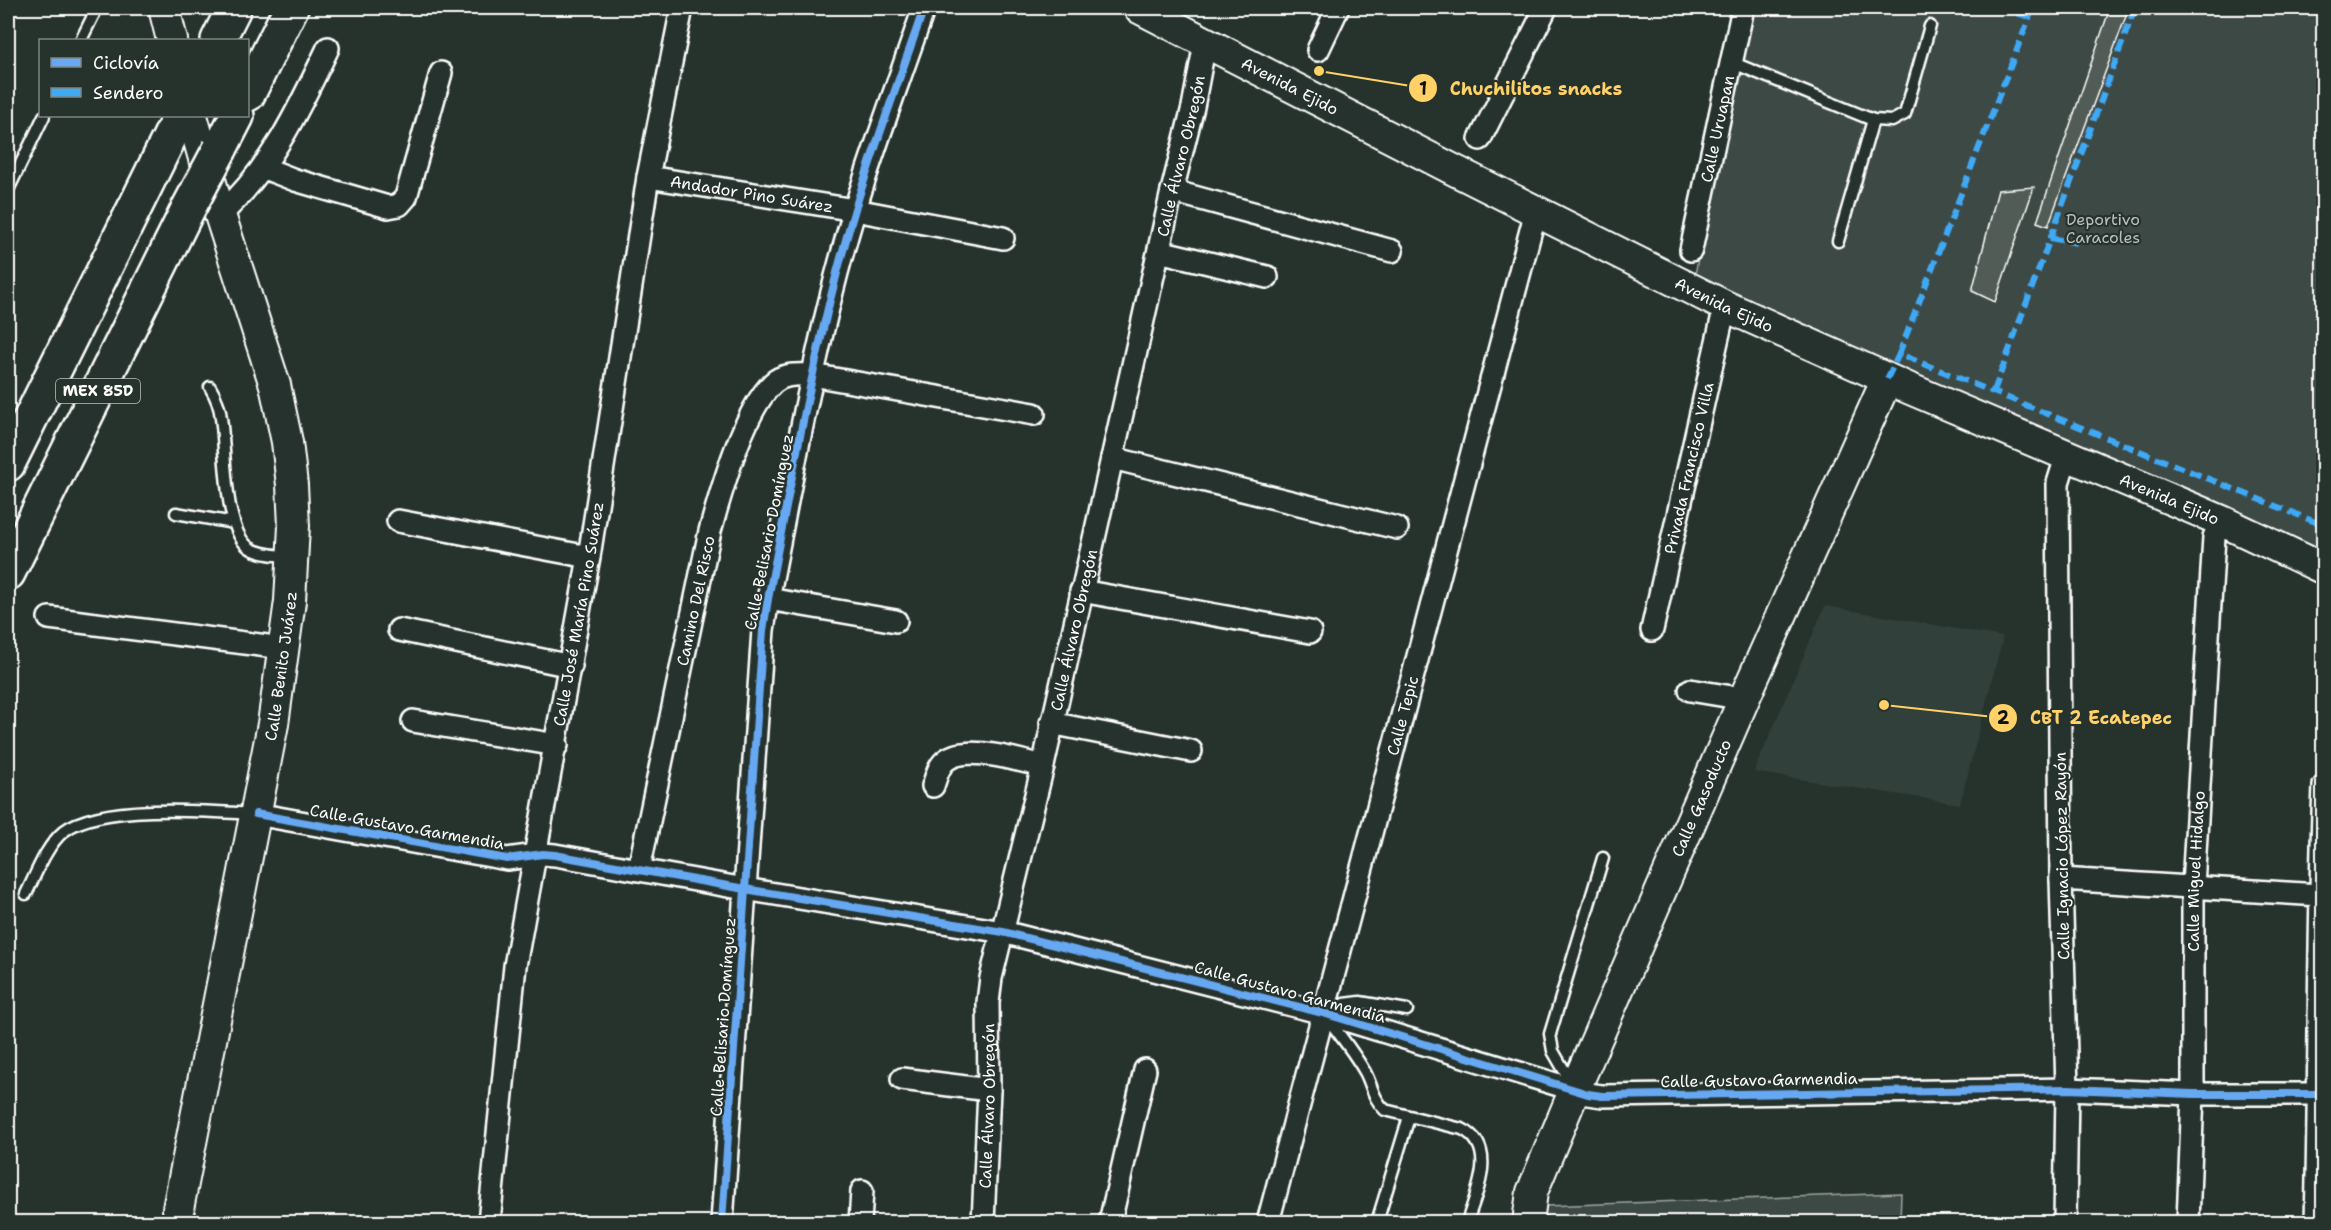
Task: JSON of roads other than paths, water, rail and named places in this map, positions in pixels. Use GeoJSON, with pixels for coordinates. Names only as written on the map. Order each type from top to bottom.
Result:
{"type":"FeatureCollection","features":[{"type":"Feature","properties":{"kind":"highway"},"geometry":{"type":"LineString","coordinates":[[218,39],[234,8]]}},
{"type":"Feature","properties":{"kind":"highway"},"geometry":{"type":"LineString","coordinates":[[249,92],[291,8]]}},
{"type":"Feature","properties":{"kind":"highway","name":"MEX 85D"},"geometry":{"type":"LineString","coordinates":[[8,573],[188,209],[236,117]]}},
{"type":"Feature","properties":{"kind":"highway","name":"MEX 85D"},"geometry":{"type":"LineString","coordinates":[[8,464],[182,120]]}},
{"type":"Feature","properties":{"kind":"main road"},"geometry":{"type":"LineString","coordinates":[[164,8],[172,39]]}},
{"type":"Feature","properties":{"kind":"main road","name":"Avenida Ejido"},"geometry":{"type":"LineString","coordinates":[[1139,8],[1725,306],[1887,379],[2222,521],[2324,568]]}},
{"type":"Feature","properties":{"kind":"main road","name":"Calle Benito Juárez"},"geometry":{"type":"LineString","coordinates":[[176,1218],[273,724],[294,558],[292,485],[275,386],[220,215],[182,120]]}},
{"type":"Feature","properties":{"kind":"main road","name":"Calle Gasoducto"},"geometry":{"type":"LineString","coordinates":[[1528,1222],[1532,1192],[1575,1089],[1744,699],[1887,379]]}},
{"type":"Feature","properties":{"kind":"street","name":"Calle José María Pino Suárez"},"geometry":{"type":"LineString","coordinates":[[489,1222],[515,966],[571,666],[648,177],[682,8]]}},
{"type":"Feature","properties":{"kind":"street","name":"Calle Belisario Domínguez"},"geometry":{"type":"LineString","coordinates":[[722,1222],[763,630],[768,599],[812,375],[855,210],[924,8]]}},
{"type":"Feature","properties":{"kind":"street"},"geometry":{"type":"LineString","coordinates":[[1318,50],[1338,8]]}},
{"type":"Feature","properties":{"kind":"street"},"geometry":{"type":"LineString","coordinates":[[1480,139],[1546,8]]}},
{"type":"Feature","properties":{"kind":"street","name":"Calle Uruapan"},"geometry":{"type":"LineString","coordinates":[[1692,250],[1743,8]]}},
{"type":"Feature","properties":{"kind":"street","name":"Calle Álvaro Obregón"},"geometry":{"type":"LineString","coordinates":[[983,1222],[989,1090],[988,1002],[991,978],[1043,766],[1172,191],[1193,107],[1205,43]]}},
{"type":"Feature","properties":{"kind":"street"},"geometry":{"type":"LineString","coordinates":[[220,215],[240,197],[264,168],[295,117],[328,48]]}},
{"type":"Feature","properties":{"kind":"street"},"geometry":{"type":"LineString","coordinates":[[264,168],[295,180],[388,207],[399,205],[406,197],[441,73]]}},
{"type":"Feature","properties":{"kind":"street","name":"Andador Pino Suárez"},"geometry":{"type":"LineString","coordinates":[[648,177],[855,210],[1003,238]]}},
{"type":"Feature","properties":{"kind":"street"},"geometry":{"type":"LineString","coordinates":[[1172,191],[1392,251]]}},
{"type":"Feature","properties":{"kind":"street","name":"Calle Tepic"},"geometry":{"type":"LineString","coordinates":[[1268,1222],[1536,211]]}},
{"type":"Feature","properties":{"kind":"street"},"geometry":{"type":"LineString","coordinates":[[1159,250],[1267,277]]}},
{"type":"Feature","properties":{"kind":"street","name":"Privada Francisco Villa"},"geometry":{"type":"LineString","coordinates":[[1652,630],[1725,306]]}},
{"type":"Feature","properties":{"kind":"street","name":"Camino Del Risco"},"geometry":{"type":"LineString","coordinates":[[639,869],[710,531],[732,458],[752,414],[773,383],[791,375],[812,375],[1034,414]]}},
{"type":"Feature","properties":{"kind":"street","name":"Calle Ignacio López Rayón"},"geometry":{"type":"LineString","coordinates":[[2065,1222],[2067,1089],[2061,879],[2058,483],[2067,454]]}},
{"type":"Feature","properties":{"kind":"street"},"geometry":{"type":"LineString","coordinates":[[1112,458],[1397,528]]}},
{"type":"Feature","properties":{"kind":"street"},"geometry":{"type":"LineString","coordinates":[[398,521],[589,557]]}},
{"type":"Feature","properties":{"kind":"street","name":"Calle Miguel Hidalgo"},"geometry":{"type":"LineString","coordinates":[[2188,1222],[2193,1094],[2193,886],[2214,537],[2222,521]]}},
{"type":"Feature","properties":{"kind":"street"},"geometry":{"type":"LineString","coordinates":[[1081,591],[1310,632]]}},
{"type":"Feature","properties":{"kind":"street"},"geometry":{"type":"LineString","coordinates":[[768,599],[896,621]]}},
{"type":"Feature","properties":{"kind":"street"},"geometry":{"type":"LineString","coordinates":[[49,618],[284,648]]}},
{"type":"Feature","properties":{"kind":"street"},"geometry":{"type":"LineString","coordinates":[[399,630],[571,666]]}},
{"type":"Feature","properties":{"kind":"street"},"geometry":{"type":"LineString","coordinates":[[1690,690],[1744,699]]}},
{"type":"Feature","properties":{"kind":"street"},"geometry":{"type":"LineString","coordinates":[[413,722],[557,745]]}},
{"type":"Feature","properties":{"kind":"street"},"geometry":{"type":"LineString","coordinates":[[1051,723],[1191,751]]}},
{"type":"Feature","properties":{"kind":"street"},"geometry":{"type":"LineString","coordinates":[[933,786],[939,768],[945,761],[962,754],[978,753],[1043,766]]}},
{"type":"Feature","properties":{"kind":"street"},"geometry":{"type":"LineString","coordinates":[[2316,1222],[2322,1094],[2320,895],[2324,786]]}},
{"type":"Feature","properties":{"kind":"street","name":"Calle Gustavo Garmendia"},"geometry":{"type":"LineString","coordinates":[[256,814],[507,859],[555,855],[1003,932],[1323,1012],[1602,1096],[2067,1089],[2193,1094],[2322,1094]]}},
{"type":"Feature","properties":{"kind":"street"},"geometry":{"type":"LineString","coordinates":[[2061,879],[2320,895]]}},
{"type":"Feature","properties":{"kind":"street"},"geometry":{"type":"LineString","coordinates":[[1110,1222],[1145,1070]]}},
{"type":"Feature","properties":{"kind":"street"},"geometry":{"type":"LineString","coordinates":[[902,1079],[989,1090]]}},
{"type":"Feature","properties":{"kind":"street"},"geometry":{"type":"LineString","coordinates":[[860,1222],[862,1191]]}},
{"type":"Feature","properties":{"kind":"lane"},"geometry":{"type":"LineString","coordinates":[[82,39],[97,8]]}},
{"type":"Feature","properties":{"kind":"lane"},"geometry":{"type":"LineString","coordinates":[[1731,62],[1873,120],[1892,121],[1905,114],[1930,26]]}},
{"type":"Feature","properties":{"kind":"lane"},"geometry":{"type":"LineString","coordinates":[[8,190],[44,117]]}},
{"type":"Feature","properties":{"kind":"lane"},"geometry":{"type":"LineString","coordinates":[[1838,241],[1873,120]]}},
{"type":"Feature","properties":{"kind":"lane"},"geometry":{"type":"LineString","coordinates":[[210,387],[221,416],[227,493],[234,524],[243,542],[250,549],[294,558]]}},
{"type":"Feature","properties":{"kind":"lane"},"geometry":{"type":"LineString","coordinates":[[176,513],[234,524]]}},
{"type":"Feature","properties":{"kind":"lane"},"geometry":{"type":"LineString","coordinates":[[26,894],[54,841],[74,825],[93,818],[113,813],[139,812],[256,814]]}},
{"type":"Feature","properties":{"kind":"lane"},"geometry":{"type":"LineString","coordinates":[[1575,1089],[1553,1051],[1550,1038],[1603,858]]}},
{"type":"Feature","properties":{"kind":"lane"},"geometry":{"type":"LineString","coordinates":[[1407,1010],[1360,1002],[1344,1004],[1323,1012],[1366,1074],[1377,1103],[1384,1110],[1462,1129],[1472,1134],[1483,1156],[1483,1166],[1467,1222]]}},
{"type":"Feature","properties":{"kind":"lane"},"geometry":{"type":"LineString","coordinates":[[1377,1222],[1409,1117]]}},
{"type":"Feature","properties":{"kind":"place","name":"Chuchilitos snacks"},"geometry":{"type":"Point","coordinates":[1319,71]}},
{"type":"Feature","properties":{"kind":"place","name":"CBT 2 Ecatepec"},"geometry":{"type":"Point","coordinates":[1884,705]}},
{"type":"Feature","properties":{"kind":"park label","name":"Deportivo Caracoles"},"geometry":{"type":"Point","coordinates":[2103,228]}}]}
